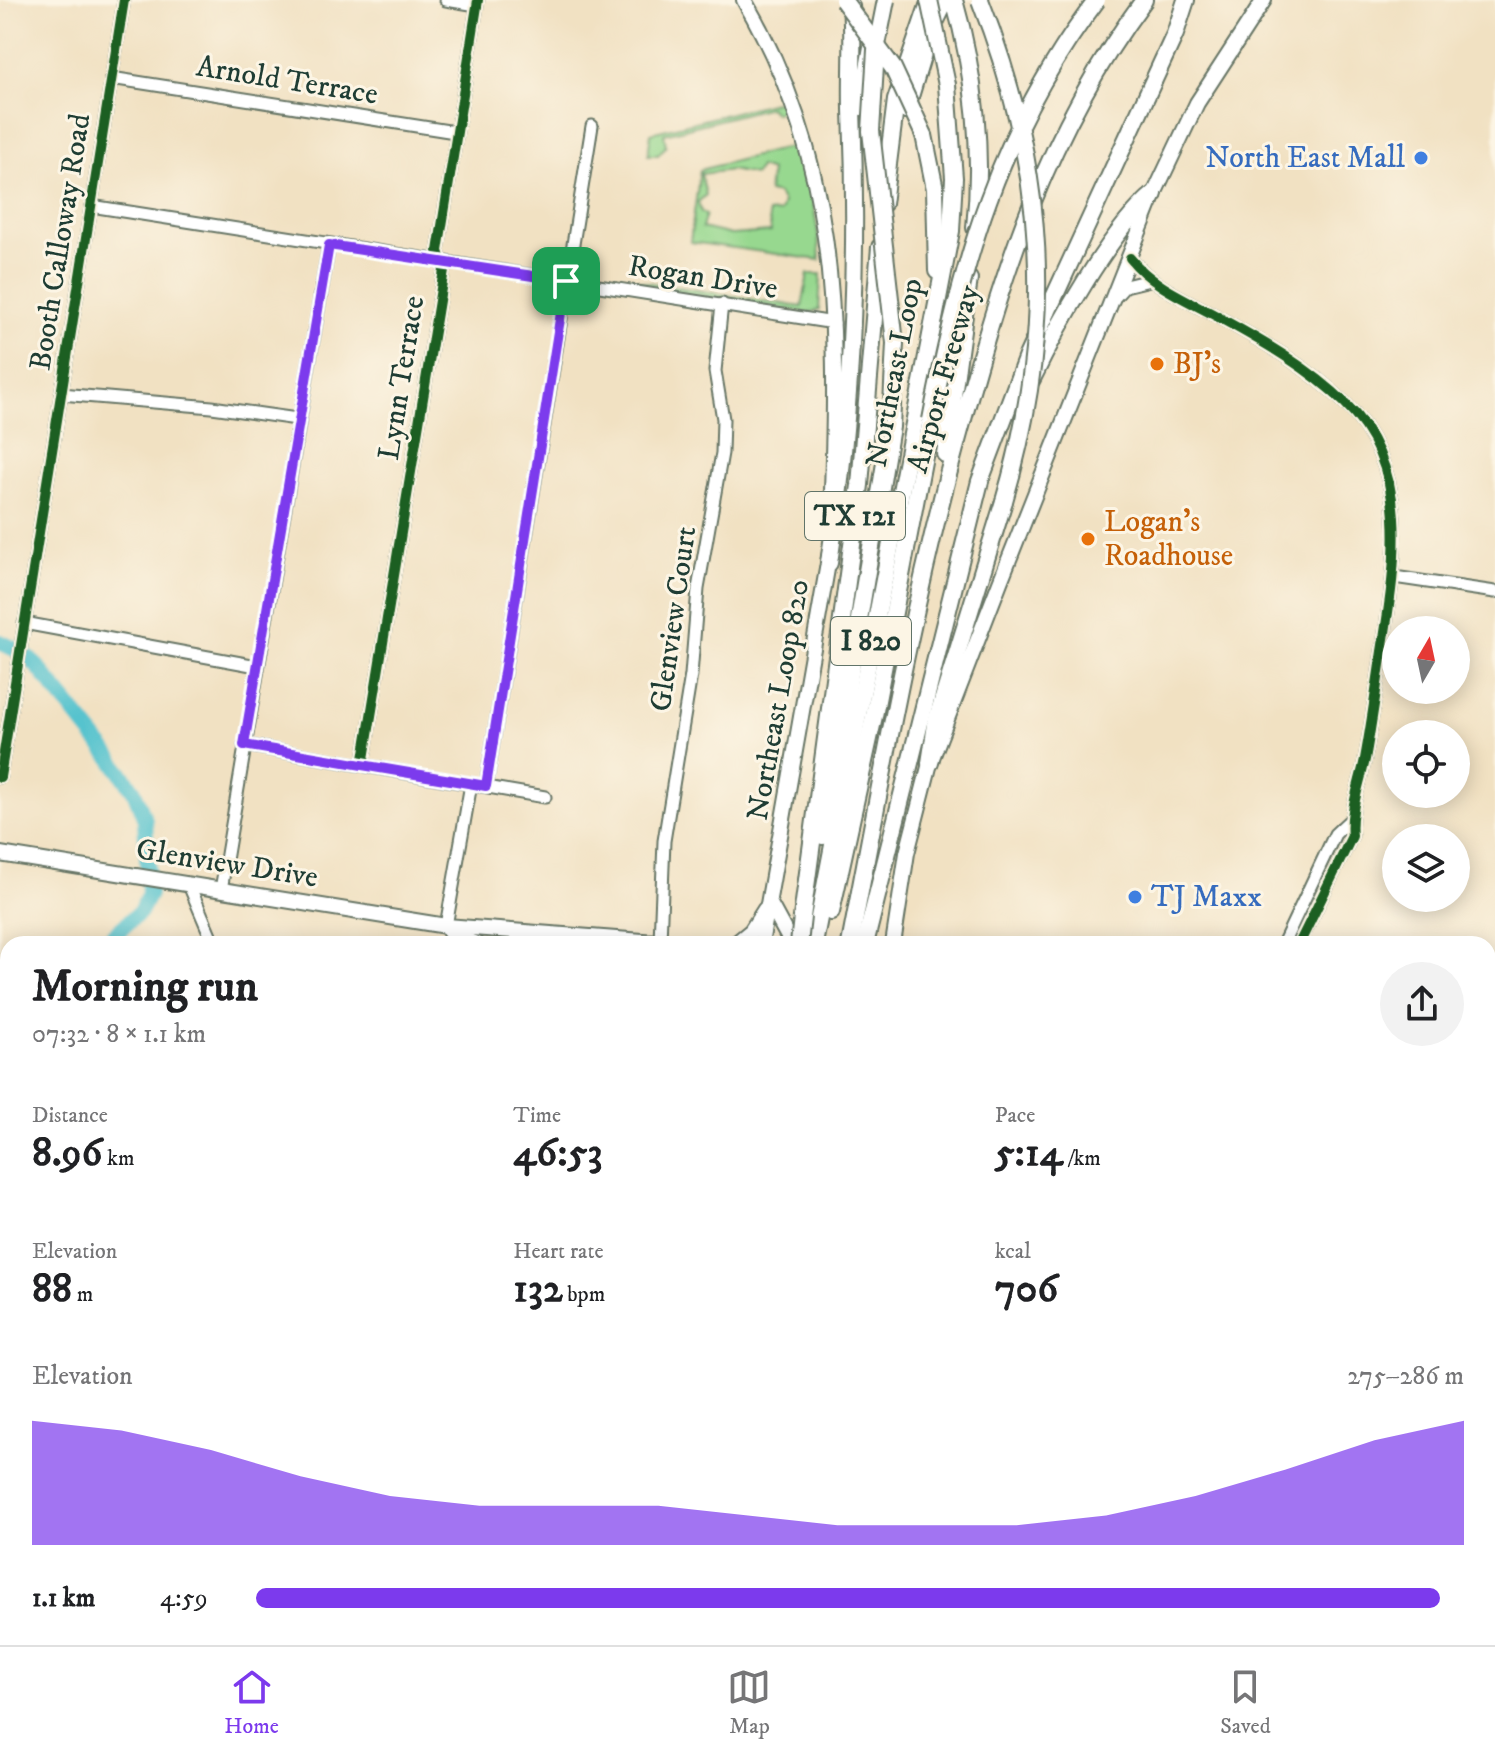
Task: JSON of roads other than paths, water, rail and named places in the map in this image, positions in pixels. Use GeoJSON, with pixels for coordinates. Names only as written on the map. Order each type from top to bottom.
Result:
{"type":"FeatureCollection","features":[{"type":"Feature","properties":{"kind":"highway"},"geometry":{"type":"LineString","coordinates":[[843,0],[893,68],[924,135],[935,189],[938,304]]}},
{"type":"Feature","properties":{"kind":"highway"},"geometry":{"type":"LineString","coordinates":[[829,563],[850,396],[855,147],[850,0]]}},
{"type":"Feature","properties":{"kind":"highway"},"geometry":{"type":"LineString","coordinates":[[855,147],[867,65],[887,0]]}},
{"type":"Feature","properties":{"kind":"highway"},"geometry":{"type":"LineString","coordinates":[[802,917],[812,906],[891,427],[895,343],[871,131],[876,50],[887,0]]}},
{"type":"Feature","properties":{"kind":"highway","name":"Northeast Loop"},"geometry":{"type":"LineString","coordinates":[[824,930],[951,231],[954,178],[947,85],[929,0]]}},
{"type":"Feature","properties":{"kind":"highway","name":"Airport Freeway"},"geometry":{"type":"LineString","coordinates":[[802,936],[802,917],[860,485],[884,196],[896,100],[929,0]]}},
{"type":"Feature","properties":{"kind":"highway"},"geometry":{"type":"LineString","coordinates":[[884,196],[891,188],[906,109],[923,51],[946,0]]}},
{"type":"Feature","properties":{"kind":"highway","name":"I 820"},"geometry":{"type":"LineString","coordinates":[[942,488],[977,209],[977,143],[966,52],[954,0]]}},
{"type":"Feature","properties":{"kind":"highway"},"geometry":{"type":"LineString","coordinates":[[930,763],[937,718],[1020,448],[1035,356],[1037,250],[1029,166],[1003,57],[980,0]]}},
{"type":"Feature","properties":{"kind":"highway"},"geometry":{"type":"LineString","coordinates":[[824,930],[874,716],[961,278],[992,185],[1029,106],[1097,0]]}},
{"type":"Feature","properties":{"kind":"highway","name":"Airport Freeway"},"geometry":{"type":"LineString","coordinates":[[859,936],[942,488],[986,330],[1026,213],[1068,119],[1144,0]]}},
{"type":"Feature","properties":{"kind":"highway"},"geometry":{"type":"LineString","coordinates":[[859,936],[980,481],[1022,368],[1175,34],[1186,2]]}},
{"type":"Feature","properties":{"kind":"highway"},"geometry":{"type":"LineString","coordinates":[[970,522],[1012,419],[1045,352],[1135,210],[1154,194]]}},
{"type":"Feature","properties":{"kind":"main road","name":"Northeast Loop 820"},"geometry":{"type":"LineString","coordinates":[[744,0],[766,41],[802,130],[826,234],[836,392],[829,563],[763,936]]}},
{"type":"Feature","properties":{"kind":"main road"},"geometry":{"type":"LineString","coordinates":[[895,936],[907,853],[930,763],[1154,194],[1197,103],[1264,0]]}},
{"type":"Feature","properties":{"kind":"main road","name":"Glenview Drive"},"geometry":{"type":"LineString","coordinates":[[0,854],[446,926],[537,936]]}},
{"type":"Feature","properties":{"kind":"main road"},"geometry":{"type":"LineString","coordinates":[[888,936],[900,900]]}},
{"type":"Feature","properties":{"kind":"main road"},"geometry":{"type":"LineString","coordinates":[[745,936],[769,902],[787,936]]}},
{"type":"Feature","properties":{"kind":"main road"},"geometry":{"type":"LineString","coordinates":[[898,918],[900,936]]}},
{"type":"Feature","properties":{"kind":"main road","name":"Glenview Drive"},"geometry":{"type":"LineString","coordinates":[[446,926],[456,936]]}},
{"type":"Feature","properties":{"kind":"street","name":"Booth Calloway Road"},"geometry":{"type":"LineString","coordinates":[[0,777],[124,0]]}},
{"type":"Feature","properties":{"kind":"street"},"geometry":{"type":"LineString","coordinates":[[446,0],[478,2]]}},
{"type":"Feature","properties":{"kind":"street","name":"Lynn Terrace"},"geometry":{"type":"LineString","coordinates":[[363,765],[444,270],[438,251],[478,2]]}},
{"type":"Feature","properties":{"kind":"street","name":"Arnold Terrace"},"geometry":{"type":"LineString","coordinates":[[111,78],[455,132]]}},
{"type":"Feature","properties":{"kind":"street"},"geometry":{"type":"LineString","coordinates":[[486,786],[592,126]]}},
{"type":"Feature","properties":{"kind":"street","name":"Rogan Drive"},"geometry":{"type":"LineString","coordinates":[[91,206],[834,323]]}},
{"type":"Feature","properties":{"kind":"street"},"geometry":{"type":"LineString","coordinates":[[221,890],[297,419],[329,245]]}},
{"type":"Feature","properties":{"kind":"street"},"geometry":{"type":"LineString","coordinates":[[1130,258],[1150,280],[1293,361],[1323,383],[1353,412],[1388,475],[1397,528],[1394,577],[1358,796],[1350,820],[1352,836],[1303,936]]}},
{"type":"Feature","properties":{"kind":"street"},"geometry":{"type":"LineString","coordinates":[[1114,298],[1125,286],[1150,280]]}},
{"type":"Feature","properties":{"kind":"street","name":"Glenview Court"},"geometry":{"type":"LineString","coordinates":[[660,936],[664,841],[691,675],[698,589],[722,453],[723,419],[715,371],[722,304]]}},
{"type":"Feature","properties":{"kind":"street"},"geometry":{"type":"LineString","coordinates":[[61,394],[212,407],[297,419]]}},
{"type":"Feature","properties":{"kind":"street"},"geometry":{"type":"LineString","coordinates":[[1394,577],[1495,592]]}},
{"type":"Feature","properties":{"kind":"street"},"geometry":{"type":"LineString","coordinates":[[24,623],[257,666]]}},
{"type":"Feature","properties":{"kind":"street"},"geometry":{"type":"LineString","coordinates":[[244,745],[545,797]]}},
{"type":"Feature","properties":{"kind":"street"},"geometry":{"type":"LineString","coordinates":[[446,926],[471,784]]}},
{"type":"Feature","properties":{"kind":"street"},"geometry":{"type":"LineString","coordinates":[[1287,936],[1335,834],[1350,820]]}},
{"type":"Feature","properties":{"kind":"street"},"geometry":{"type":"LineString","coordinates":[[189,885],[211,936]]}},
{"type":"Feature","properties":{"kind":"waterway"},"geometry":{"type":"LineString","coordinates":[[0,642],[23,653],[37,666],[134,791],[145,820],[149,894],[140,912],[113,936]]}},
{"type":"Feature","properties":{"kind":"place","name":"North East Mall"},"geometry":{"type":"Point","coordinates":[1421,158]}},
{"type":"Feature","properties":{"kind":"place","name":"BJ's"},"geometry":{"type":"Point","coordinates":[1157,364]}},
{"type":"Feature","properties":{"kind":"place","name":"Logan's Roadhouse"},"geometry":{"type":"Point","coordinates":[1088,539]}},
{"type":"Feature","properties":{"kind":"place","name":"TJ Maxx"},"geometry":{"type":"Point","coordinates":[1135,897]}}]}
